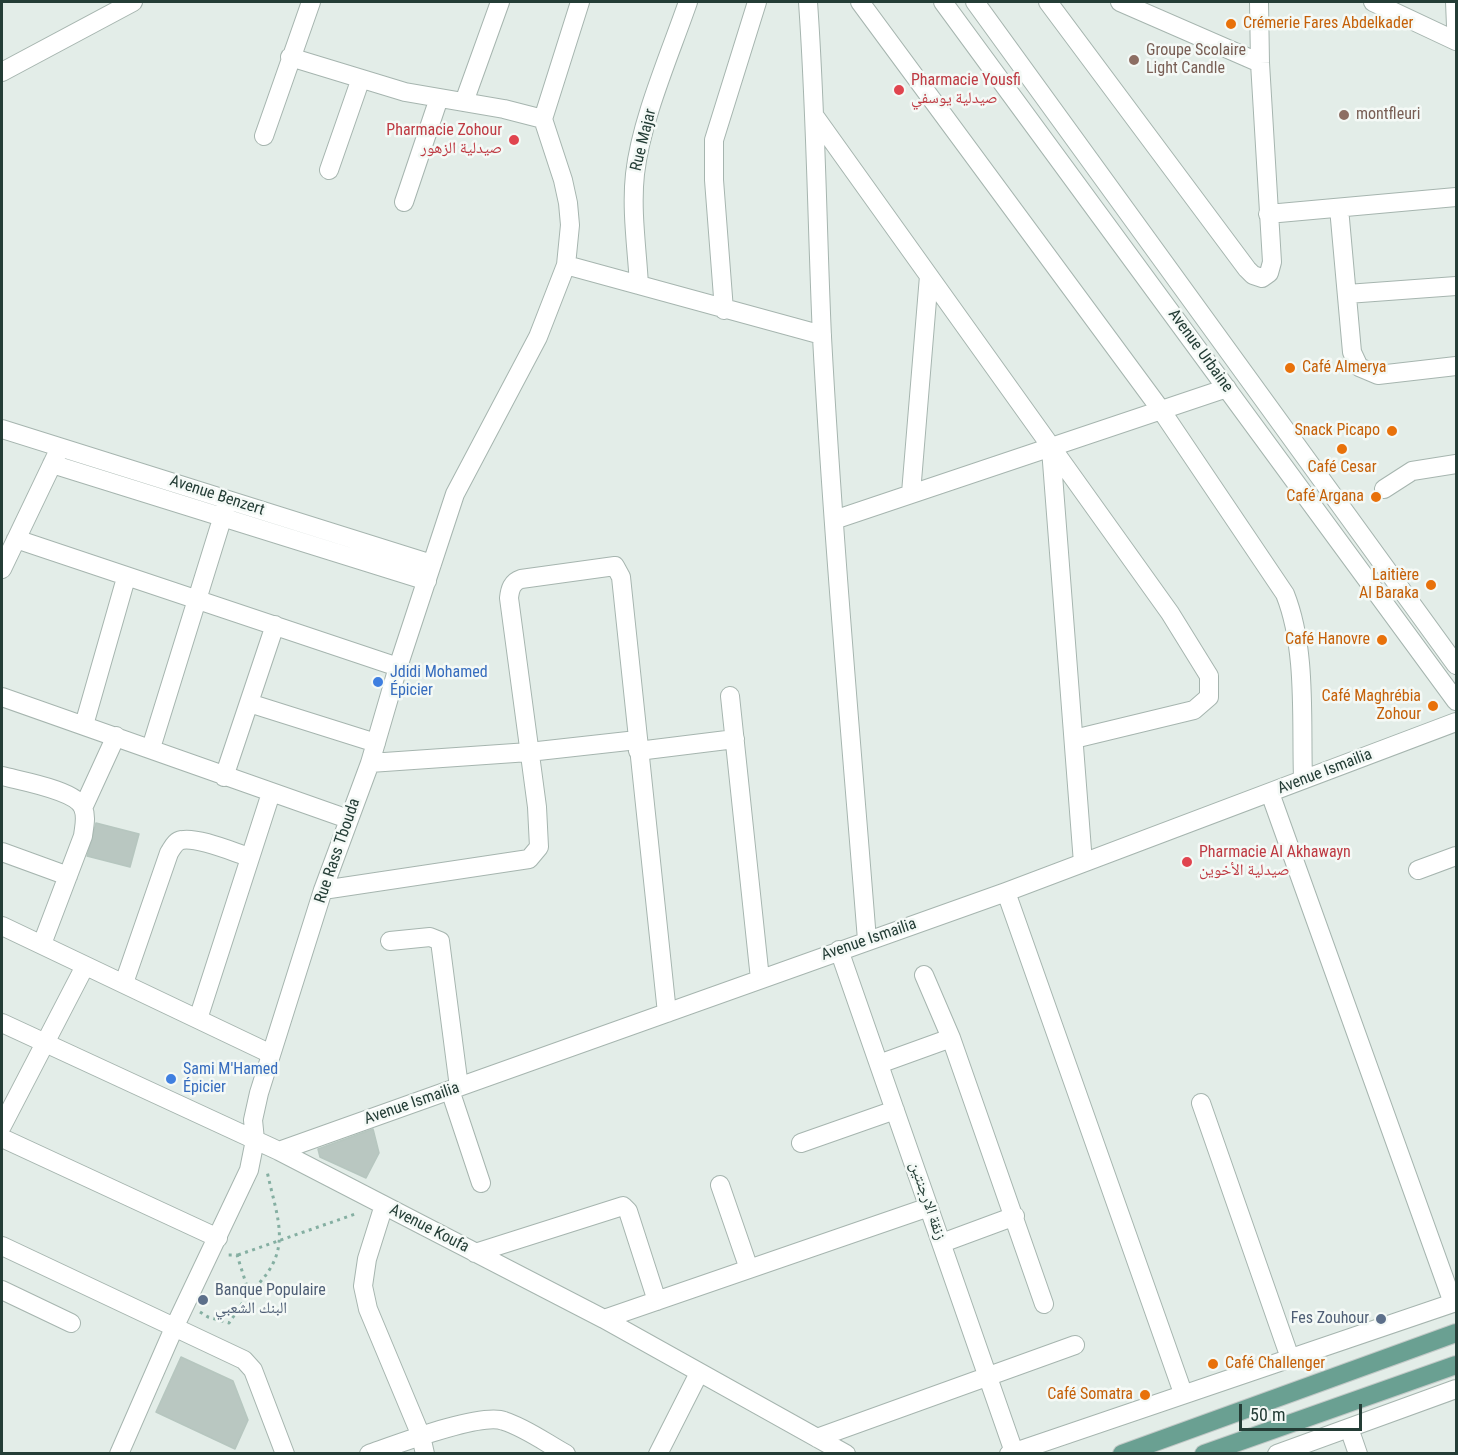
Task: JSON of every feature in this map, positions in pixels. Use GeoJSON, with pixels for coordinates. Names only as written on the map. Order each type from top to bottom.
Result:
{"type":"FeatureCollection","features":[{"type":"Feature","properties":{"kind":"main road"},"geometry":{"type":"LineString","coordinates":[[1122,1454],[1456,1333]]}},
{"type":"Feature","properties":{"kind":"main road"},"geometry":{"type":"LineString","coordinates":[[1204,1454],[1456,1365]]}},
{"type":"Feature","properties":{"kind":"street"},"geometry":{"type":"LineString","coordinates":[[2,72],[133,2]]}},
{"type":"Feature","properties":{"kind":"street"},"geometry":{"type":"LineString","coordinates":[[264,136],[310,2]]}},
{"type":"Feature","properties":{"kind":"street"},"geometry":{"type":"LineString","coordinates":[[464,102],[500,2]]}},
{"type":"Feature","properties":{"kind":"street"},"geometry":{"type":"LineString","coordinates":[[290,57],[360,81],[543,119],[580,2]]}},
{"type":"Feature","properties":{"kind":"street","name":"Rue Majar"},"geometry":{"type":"LineString","coordinates":[[639,285],[634,200],[638,157],[646,124],[688,2]]}},
{"type":"Feature","properties":{"kind":"street"},"geometry":{"type":"LineString","coordinates":[[724,310],[714,180],[714,140],[757,2]]}},
{"type":"Feature","properties":{"kind":"street"},"geometry":{"type":"LineString","coordinates":[[808,2],[816,118],[822,335],[867,940]]}},
{"type":"Feature","properties":{"kind":"street"},"geometry":{"type":"LineString","coordinates":[[860,2],[1161,410],[1273,573],[1293,614],[1298,640],[1303,779]]}},
{"type":"Feature","properties":{"kind":"street","name":"Avenue Urbaine"},"geometry":{"type":"LineString","coordinates":[[943,2],[1456,701]]}},
{"type":"Feature","properties":{"kind":"street","name":"Avenue Urbaine"},"geometry":{"type":"LineString","coordinates":[[975,2],[1456,665]]}},
{"type":"Feature","properties":{"kind":"street"},"geometry":{"type":"LineString","coordinates":[[1048,2],[1247,270],[1262,278],[1271,268],[1259,2]]}},
{"type":"Feature","properties":{"kind":"street"},"geometry":{"type":"LineString","coordinates":[[1120,2],[1260,63]]}},
{"type":"Feature","properties":{"kind":"street"},"geometry":{"type":"LineString","coordinates":[[1373,2],[1456,41]]}},
{"type":"Feature","properties":{"kind":"street"},"geometry":{"type":"LineString","coordinates":[[1455,2],[1456,26]]}},
{"type":"Feature","properties":{"kind":"street"},"geometry":{"type":"LineString","coordinates":[[329,170],[360,81]]}},
{"type":"Feature","properties":{"kind":"street"},"geometry":{"type":"LineString","coordinates":[[404,202],[439,98]]}},
{"type":"Feature","properties":{"kind":"street"},"geometry":{"type":"LineString","coordinates":[[816,118],[1170,613],[1204,666],[1210,687],[1209,697],[1194,710],[1074,739]]}},
{"type":"Feature","properties":{"kind":"street","name":"Rue Rass Tbouda"},"geometry":{"type":"LineString","coordinates":[[119,1454],[174,1328],[223,1241],[249,1170],[255,1140],[254,1109],[323,890],[370,764],[398,667],[455,494],[537,337],[566,265],[570,225],[568,203],[564,180],[543,119]]}},
{"type":"Feature","properties":{"kind":"street"},"geometry":{"type":"LineString","coordinates":[[1268,214],[1456,197]]}},
{"type":"Feature","properties":{"kind":"street"},"geometry":{"type":"LineString","coordinates":[[1340,208],[1352,352],[1359,367],[1378,375],[1456,366]]}},
{"type":"Feature","properties":{"kind":"street"},"geometry":{"type":"LineString","coordinates":[[566,265],[822,335]]}},
{"type":"Feature","properties":{"kind":"street"},"geometry":{"type":"LineString","coordinates":[[911,493],[929,276]]}},
{"type":"Feature","properties":{"kind":"street"},"geometry":{"type":"LineString","coordinates":[[1347,294],[1456,285]]}},
{"type":"Feature","properties":{"kind":"street"},"geometry":{"type":"LineString","coordinates":[[834,520],[1227,388]]}},
{"type":"Feature","properties":{"kind":"street","name":"Avenue Benzert"},"geometry":{"type":"LineString","coordinates":[[2,429],[61,447],[226,508],[429,572]]}},
{"type":"Feature","properties":{"kind":"street"},"geometry":{"type":"LineString","coordinates":[[2,569],[61,447]]}},
{"type":"Feature","properties":{"kind":"street"},"geometry":{"type":"LineString","coordinates":[[1051,447],[1083,863]]}},
{"type":"Feature","properties":{"kind":"street","name":"Avenue Benzert"},"geometry":{"type":"LineString","coordinates":[[52,464],[226,508]]}},
{"type":"Feature","properties":{"kind":"street"},"geometry":{"type":"LineString","coordinates":[[1384,489],[1412,471],[1456,464]]}},
{"type":"Feature","properties":{"kind":"street"},"geometry":{"type":"LineString","coordinates":[[152,748],[226,508]]}},
{"type":"Feature","properties":{"kind":"street"},"geometry":{"type":"LineString","coordinates":[[16,539],[126,578],[398,667]]}},
{"type":"Feature","properties":{"kind":"street"},"geometry":{"type":"LineString","coordinates":[[323,890],[529,859],[539,847],[537,807],[509,598],[510,590],[516,581],[521,579],[609,565],[615,566],[621,577],[667,1013]]}},
{"type":"Feature","properties":{"kind":"street"},"geometry":{"type":"LineString","coordinates":[[84,725],[126,578]]}},
{"type":"Feature","properties":{"kind":"street"},"geometry":{"type":"LineString","coordinates":[[224,777],[275,625]]}},
{"type":"Feature","properties":{"kind":"street"},"geometry":{"type":"LineString","coordinates":[[730,696],[760,979]]}},
{"type":"Feature","properties":{"kind":"street"},"geometry":{"type":"LineString","coordinates":[[3,702],[84,725],[152,748],[224,777],[348,819]]}},
{"type":"Feature","properties":{"kind":"street"},"geometry":{"type":"LineString","coordinates":[[249,703],[376,743]]}},
{"type":"Feature","properties":{"kind":"street","name":"Avenue Ismailia"},"geometry":{"type":"LineString","coordinates":[[276,1159],[454,1089],[1006,892],[1456,722]]}},
{"type":"Feature","properties":{"kind":"street"},"geometry":{"type":"LineString","coordinates":[[83,808],[116,736]]}},
{"type":"Feature","properties":{"kind":"street"},"geometry":{"type":"LineString","coordinates":[[370,764],[735,738]]}},
{"type":"Feature","properties":{"kind":"street"},"geometry":{"type":"LineString","coordinates":[[2,776],[68,794],[78,800],[86,818],[83,836],[42,944]]}},
{"type":"Feature","properties":{"kind":"street"},"geometry":{"type":"LineString","coordinates":[[198,1019],[271,793]]}},
{"type":"Feature","properties":{"kind":"street"},"geometry":{"type":"LineString","coordinates":[[1011,1453],[1455,1302],[1270,793]]}},
{"type":"Feature","properties":{"kind":"street"},"geometry":{"type":"LineString","coordinates":[[124,983],[169,853],[175,843],[183,840],[195,841],[249,857]]}},
{"type":"Feature","properties":{"kind":"street"},"geometry":{"type":"LineString","coordinates":[[2,852],[68,876]]}},
{"type":"Feature","properties":{"kind":"street"},"geometry":{"type":"LineString","coordinates":[[1418,870],[1456,856]]}},
{"type":"Feature","properties":{"kind":"street"},"geometry":{"type":"LineString","coordinates":[[1006,892],[1183,1393]]}},
{"type":"Feature","properties":{"kind":"street"},"geometry":{"type":"LineString","coordinates":[[2,926],[271,1054]]}},
{"type":"Feature","properties":{"kind":"street"},"geometry":{"type":"LineString","coordinates":[[390,941],[430,937],[440,941],[454,1089],[481,1183]]}},
{"type":"Feature","properties":{"kind":"street","name":"زنقة الارجنتين"},"geometry":{"type":"LineString","coordinates":[[839,950],[988,1377],[1011,1453]]}},
{"type":"Feature","properties":{"kind":"street"},"geometry":{"type":"LineString","coordinates":[[2,1126],[85,966]]}},
{"type":"Feature","properties":{"kind":"street"},"geometry":{"type":"LineString","coordinates":[[924,975],[951,1038],[1044,1304]]}},
{"type":"Feature","properties":{"kind":"street","name":"Avenue Koufa"},"geometry":{"type":"LineString","coordinates":[[2,1023],[255,1140],[276,1159],[384,1205],[604,1319],[846,1454]]}},
{"type":"Feature","properties":{"kind":"street"},"geometry":{"type":"LineString","coordinates":[[879,1064],[951,1038]]}},
{"type":"Feature","properties":{"kind":"street"},"geometry":{"type":"LineString","coordinates":[[1201,1103],[1290,1358]]}},
{"type":"Feature","properties":{"kind":"street"},"geometry":{"type":"LineString","coordinates":[[801,1143],[895,1110]]}},
{"type":"Feature","properties":{"kind":"street"},"geometry":{"type":"LineString","coordinates":[[2,1138],[223,1241]]}},
{"type":"Feature","properties":{"kind":"street"},"geometry":{"type":"LineString","coordinates":[[720,1185],[749,1269]]}},
{"type":"Feature","properties":{"kind":"street"},"geometry":{"type":"LineString","coordinates":[[384,1205],[367,1259],[363,1286],[368,1310],[423,1445]]}},
{"type":"Feature","properties":{"kind":"street"},"geometry":{"type":"LineString","coordinates":[[475,1253],[623,1206],[628,1211],[657,1301]]}},
{"type":"Feature","properties":{"kind":"street"},"geometry":{"type":"LineString","coordinates":[[604,1319],[929,1207]]}},
{"type":"Feature","properties":{"kind":"street"},"geometry":{"type":"LineString","coordinates":[[942,1243],[1015,1216]]}},
{"type":"Feature","properties":{"kind":"street"},"geometry":{"type":"LineString","coordinates":[[2,1246],[244,1360],[253,1370],[285,1454]]}},
{"type":"Feature","properties":{"kind":"street"},"geometry":{"type":"LineString","coordinates":[[2,1290],[71,1323]]}},
{"type":"Feature","properties":{"kind":"street"},"geometry":{"type":"LineString","coordinates":[[818,1438],[1075,1345]]}},
{"type":"Feature","properties":{"kind":"street"},"geometry":{"type":"LineString","coordinates":[[658,1454],[699,1373]]}},
{"type":"Feature","properties":{"kind":"street"},"geometry":{"type":"LineString","coordinates":[[1277,1454],[1456,1389]]}},
{"type":"Feature","properties":{"kind":"street"},"geometry":{"type":"LineString","coordinates":[[369,1454],[423,1445],[489,1419],[503,1420],[566,1454]]}},
{"type":"Feature","properties":{"kind":"street"},"geometry":{"type":"LineString","coordinates":[[1349,1428],[1358,1454]]}},
{"type":"Feature","properties":{"kind":"path"},"geometry":{"type":"LineString","coordinates":[[261,1170],[276,1159]]}},
{"type":"Feature","properties":{"kind":"path"},"geometry":{"type":"LineString","coordinates":[[197,1308],[208,1317],[229,1323],[249,1293],[266,1278],[281,1240],[267,1167]]}},
{"type":"Feature","properties":{"kind":"path"},"geometry":{"type":"LineString","coordinates":[[223,1241],[223,1255],[237,1255],[358,1213],[348,1208]]}},
{"type":"Feature","properties":{"kind":"path"},"geometry":{"type":"LineString","coordinates":[[237,1255],[249,1293]]}},
{"type":"Feature","properties":{"kind":"building"},"geometry":{"type":"Polygon","coordinates":[[[96,823],[139,834],[130,867],[87,856],[96,823]]]}},
{"type":"Feature","properties":{"kind":"building"},"geometry":{"type":"Polygon","coordinates":[[[373,1129],[379,1153],[366,1178],[320,1157],[318,1149],[373,1129]]]}},
{"type":"Feature","properties":{"kind":"building"},"geometry":{"type":"Polygon","coordinates":[[[181,1357],[233,1381],[248,1420],[235,1449],[156,1412],[181,1357]]]}},
{"type":"Feature","properties":{"kind":"place","name":"Crémerie Fares Abdelkader"},"geometry":{"type":"Point","coordinates":[1231,24]}},
{"type":"Feature","properties":{"kind":"place","name":"Groupe Scolaire Light Candle"},"geometry":{"type":"Point","coordinates":[1134,60]}},
{"type":"Feature","properties":{"kind":"place","name":"Pharmacie Yousfi صيدلية يوسفي"},"geometry":{"type":"Point","coordinates":[899,90]}},
{"type":"Feature","properties":{"kind":"place","name":"montfleuri"},"geometry":{"type":"Point","coordinates":[1344,115]}},
{"type":"Feature","properties":{"kind":"place","name":"Pharmacie Zohour صيدلية الزهور"},"geometry":{"type":"Point","coordinates":[514,140]}},
{"type":"Feature","properties":{"kind":"place","name":"Café Almerya"},"geometry":{"type":"Point","coordinates":[1290,368]}},
{"type":"Feature","properties":{"kind":"place","name":"Snack Picapo"},"geometry":{"type":"Point","coordinates":[1392,431]}},
{"type":"Feature","properties":{"kind":"place","name":"Café Cesar"},"geometry":{"type":"Point","coordinates":[1342,449]}},
{"type":"Feature","properties":{"kind":"place","name":"Café Argana"},"geometry":{"type":"Point","coordinates":[1376,497]}},
{"type":"Feature","properties":{"kind":"place","name":"Laitière Al Baraka"},"geometry":{"type":"Point","coordinates":[1431,585]}},
{"type":"Feature","properties":{"kind":"place","name":"Café Hanovre"},"geometry":{"type":"Point","coordinates":[1382,640]}},
{"type":"Feature","properties":{"kind":"place","name":"Jdidi Mohamed Épicier"},"geometry":{"type":"Point","coordinates":[378,682]}},
{"type":"Feature","properties":{"kind":"place","name":"Café Maghrébia Zohour"},"geometry":{"type":"Point","coordinates":[1433,706]}},
{"type":"Feature","properties":{"kind":"place","name":"Pharmacie Al Akhawayn صيدلية الأخوين"},"geometry":{"type":"Point","coordinates":[1187,862]}},
{"type":"Feature","properties":{"kind":"place","name":"Sami M'Hamed Épicier"},"geometry":{"type":"Point","coordinates":[171,1079]}},
{"type":"Feature","properties":{"kind":"place","name":"Banque Populaire البنك الشعبي"},"geometry":{"type":"Point","coordinates":[203,1300]}},
{"type":"Feature","properties":{"kind":"place","name":"Fes Zouhour"},"geometry":{"type":"Point","coordinates":[1381,1319]}},
{"type":"Feature","properties":{"kind":"place","name":"Café Challenger"},"geometry":{"type":"Point","coordinates":[1213,1364]}},
{"type":"Feature","properties":{"kind":"place","name":"Café Somatra"},"geometry":{"type":"Point","coordinates":[1145,1395]}}]}
